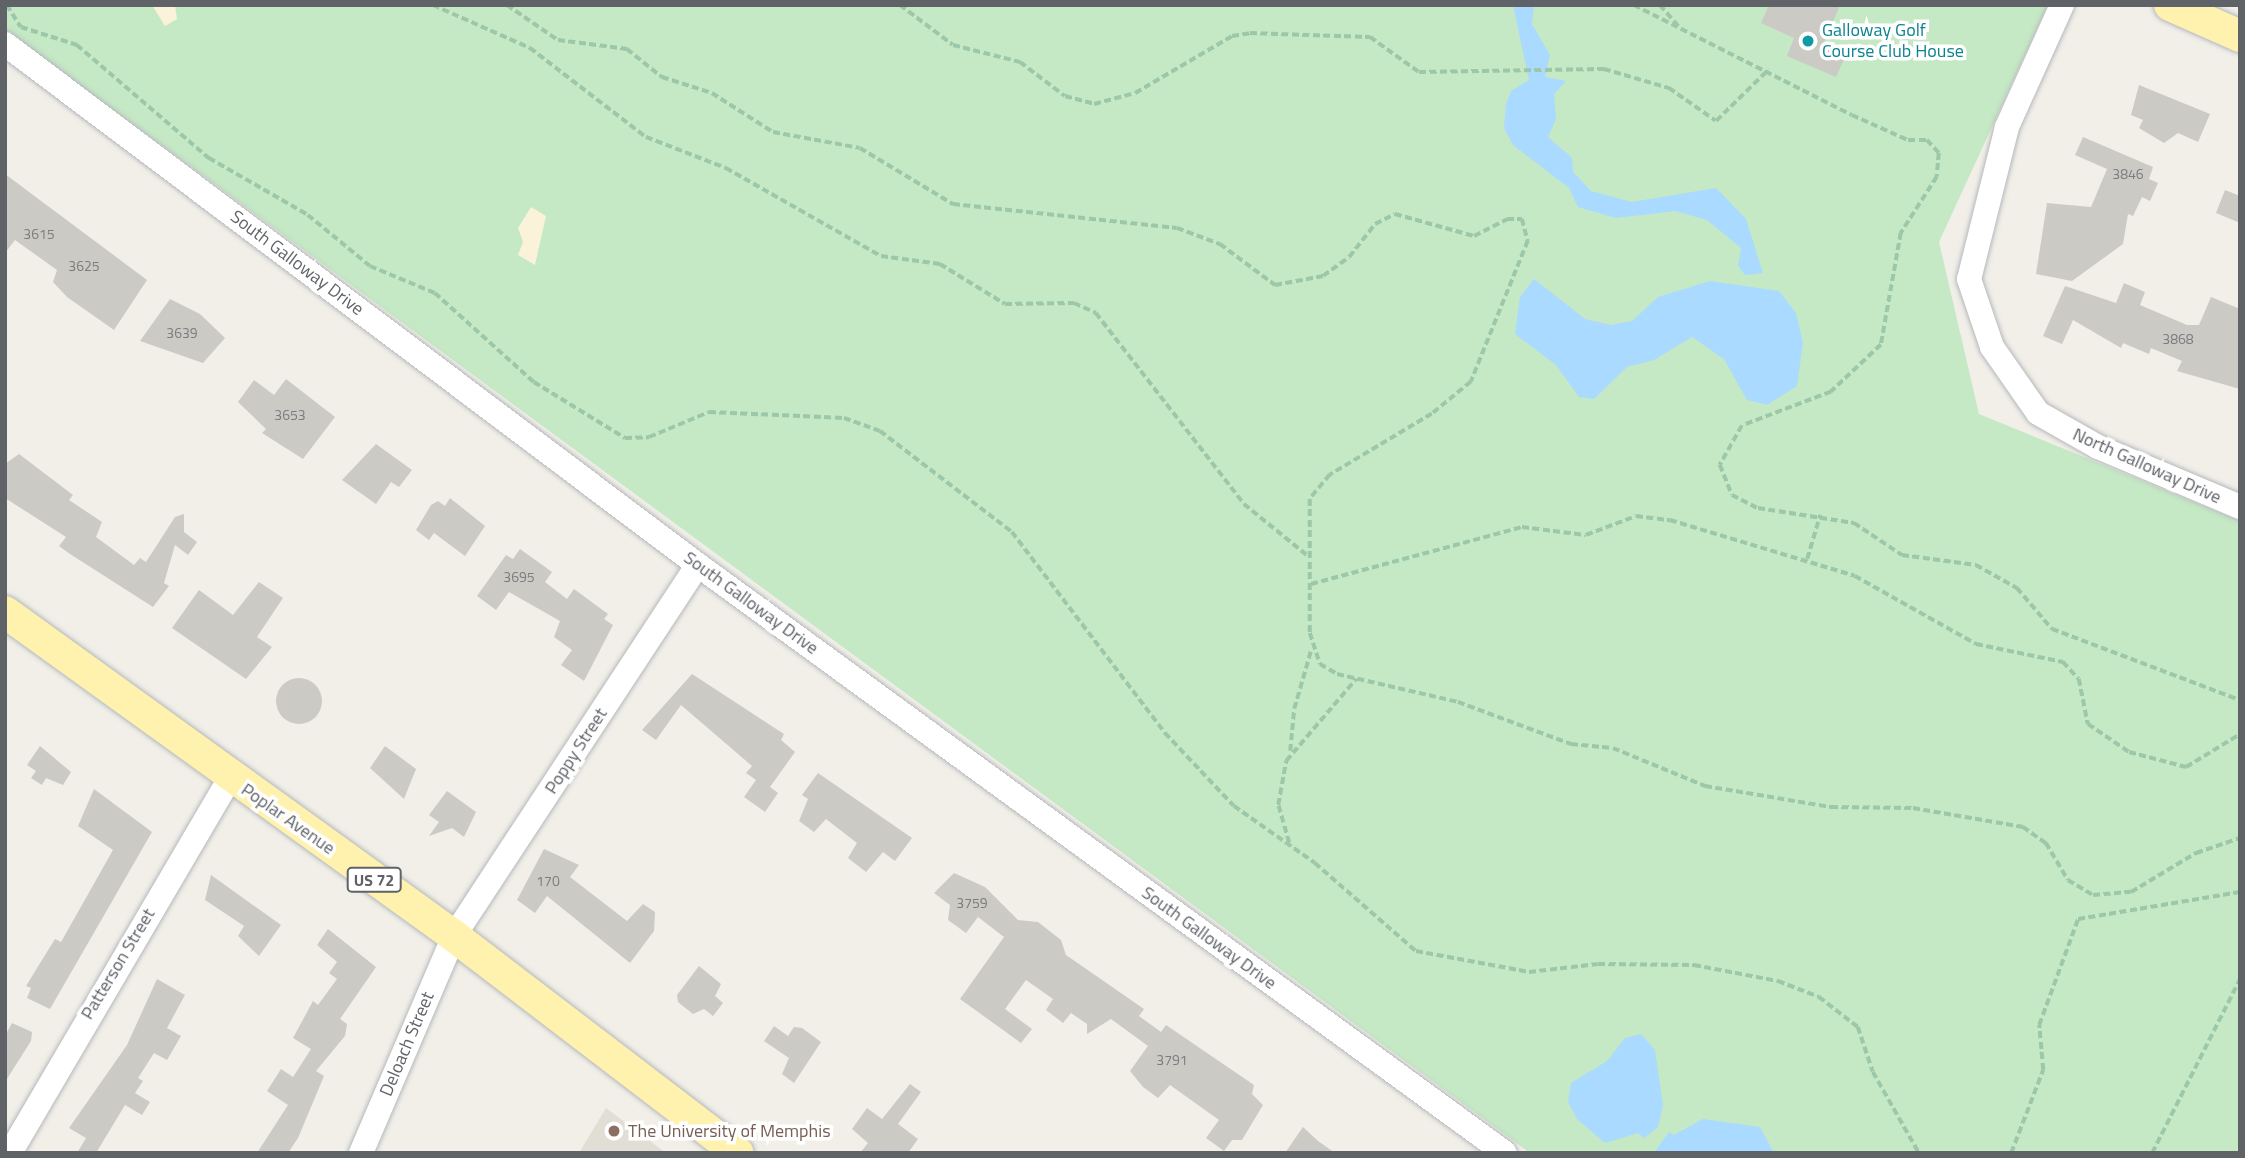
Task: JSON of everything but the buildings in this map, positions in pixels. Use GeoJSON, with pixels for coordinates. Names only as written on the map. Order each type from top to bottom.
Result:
{"type":"FeatureCollection","features":[{"type":"Feature","properties":{"kind":"main road"},"geometry":{"type":"LineString","coordinates":[[2170,5],[2240,36]]}},
{"type":"Feature","properties":{"kind":"main road","name":"Poplar Avenue"},"geometry":{"type":"LineString","coordinates":[[5,612],[230,778],[454,936],[726,1149]]}},
{"type":"Feature","properties":{"kind":"street","name":"North Galloway Drive"},"geometry":{"type":"LineString","coordinates":[[2062,5],[2007,127],[1969,279],[1992,347],[2038,413],[2098,447],[2240,508]]}},
{"type":"Feature","properties":{"kind":"street","name":"South Galloway Drive"},"geometry":{"type":"LineString","coordinates":[[5,44],[698,565],[1505,1153]]}},
{"type":"Feature","properties":{"kind":"street","name":"Poppy Street"},"geometry":{"type":"LineString","coordinates":[[454,936],[698,565]]}},
{"type":"Feature","properties":{"kind":"street","name":"Patterson Street"},"geometry":{"type":"LineString","coordinates":[[10,1153],[230,778]]}},
{"type":"Feature","properties":{"kind":"street","name":"Deloach Street"},"geometry":{"type":"LineString","coordinates":[[361,1153],[454,936]]}},
{"type":"Feature","properties":{"kind":"path"},"geometry":{"type":"LineString","coordinates":[[7,5],[21,27],[77,45],[209,158],[308,215],[370,266],[435,293],[534,382],[625,438],[649,437],[709,412],[844,418],[880,431],[1012,532],[1165,733],[1234,806],[1289,843],[1416,951],[1432,958],[1529,972],[1598,964],[1694,965],[1746,972],[1819,997],[1858,1027],[1873,1072],[1919,1153]]}},
{"type":"Feature","properties":{"kind":"path"},"geometry":{"type":"LineString","coordinates":[[433,5],[530,48],[646,137],[726,168],[881,256],[940,264],[1005,304],[1074,303],[1096,313],[1244,504],[1308,556]]}},
{"type":"Feature","properties":{"kind":"path"},"geometry":{"type":"LineString","coordinates":[[507,5],[558,40],[628,50],[662,77],[712,93],[774,132],[860,148],[953,204],[1177,228],[1220,244],[1275,285],[1323,276],[1349,257],[1375,224],[1395,214],[1474,236],[1507,219],[1522,219],[1528,241],[1491,321],[1477,372],[1432,414],[1317,486],[1307,516],[1312,648],[1294,709],[1290,754],[1278,797],[1289,843]]}},
{"type":"Feature","properties":{"kind":"path"},"geometry":{"type":"LineString","coordinates":[[901,5],[953,45],[1020,62],[1065,96],[1094,104],[1135,93],[1213,45],[1250,33],[1357,34],[1419,72],[1482,67],[1523,74],[1579,67],[1639,78],[1683,96],[1716,121],[1769,69]]}},
{"type":"Feature","properties":{"kind":"path"},"geometry":{"type":"LineString","coordinates":[[1634,5],[1769,69],[1908,140],[1927,140],[1939,153],[1937,177],[1900,233],[1881,345],[1832,392],[1742,426],[1723,451],[1724,482],[1743,503],[1854,523],[1902,555],[1986,570],[2017,588],[2052,629],[2240,700]]}},
{"type":"Feature","properties":{"kind":"path"},"geometry":{"type":"LineString","coordinates":[[1660,5],[1683,30]]}},
{"type":"Feature","properties":{"kind":"path"},"geometry":{"type":"LineString","coordinates":[[1807,559],[1821,515]]}},
{"type":"Feature","properties":{"kind":"path"},"geometry":{"type":"LineString","coordinates":[[1311,584],[1522,527],[1586,535],[1636,516],[1807,559],[1855,576],[1961,639],[2070,666],[2088,724],[2129,752],[2186,767],[2240,734]]}},
{"type":"Feature","properties":{"kind":"path"},"geometry":{"type":"LineString","coordinates":[[1312,648],[1320,664],[1356,679],[1458,702],[1571,744],[1613,748],[1705,786],[1831,807],[1913,808],[2023,827],[2046,843],[2068,880],[2093,895],[2131,892],[2196,853],[2240,838]]}},
{"type":"Feature","properties":{"kind":"path"},"geometry":{"type":"LineString","coordinates":[[1290,754],[1356,679]]}},
{"type":"Feature","properties":{"kind":"path"},"geometry":{"type":"LineString","coordinates":[[2011,1153],[2043,1070],[2039,1025],[2078,919],[2240,892]]}},
{"type":"Feature","properties":{"kind":"path"},"geometry":{"type":"LineString","coordinates":[[2152,1153],[2240,979]]}},
{"type":"Feature","properties":{"kind":"shaded area","name":"The University of Memphis"},"geometry":{"type":"Polygon","coordinates":[[[606,1108],[666,1153],[579,1153],[606,1108]]]}},
{"type":"Feature","properties":{"kind":"green space"},"geometry":{"type":"Polygon","coordinates":[[[5,5],[2048,5],[1939,242],[1979,414],[2240,521],[2240,1153],[1530,1153],[5,30],[5,5]]]}},
{"type":"Feature","properties":{"kind":"sand"},"geometry":{"type":"Polygon","coordinates":[[[152,5],[175,5],[177,19],[165,26],[152,5]]]}},
{"type":"Feature","properties":{"kind":"sand"},"geometry":{"type":"Polygon","coordinates":[[[531,207],[546,216],[535,265],[518,255],[523,242],[518,228],[531,207]]]}},
{"type":"Feature","properties":{"kind":"water"},"geometry":{"type":"Polygon","coordinates":[[[1513,5],[1534,5],[1532,24],[1550,55],[1545,77],[1566,81],[1554,94],[1556,119],[1548,137],[1572,158],[1573,172],[1591,191],[1632,202],[1716,188],[1746,219],[1763,273],[1745,275],[1738,266],[1741,248],[1707,220],[1675,211],[1616,218],[1578,207],[1569,188],[1513,145],[1504,128],[1506,104],[1511,91],[1529,80],[1513,5]]]}},
{"type":"Feature","properties":{"kind":"water"},"geometry":{"type":"Polygon","coordinates":[[[1534,279],[1585,319],[1611,325],[1632,321],[1658,297],[1710,281],[1779,291],[1796,313],[1803,343],[1797,386],[1767,405],[1747,400],[1724,359],[1692,337],[1654,360],[1627,367],[1594,399],[1579,397],[1556,365],[1515,334],[1520,297],[1534,279]]]}},
{"type":"Feature","properties":{"kind":"water"},"geometry":{"type":"Polygon","coordinates":[[[1641,1034],[1655,1050],[1663,1105],[1658,1127],[1644,1138],[1638,1133],[1605,1143],[1577,1119],[1568,1102],[1571,1083],[1607,1061],[1625,1038],[1641,1034]]]}},
{"type":"Feature","properties":{"kind":"water"},"geometry":{"type":"Polygon","coordinates":[[[1703,1119],[1760,1127],[1774,1153],[1654,1153],[1669,1132],[1674,1135],[1703,1119]]]}},
{"type":"Feature","properties":{"kind":"place","name":"Galloway Golf Course Club House"},"geometry":{"type":"Point","coordinates":[1808,41]}},
{"type":"Feature","properties":{"kind":"place","name":"The University of Memphis"},"geometry":{"type":"Point","coordinates":[614,1131]}}]}
